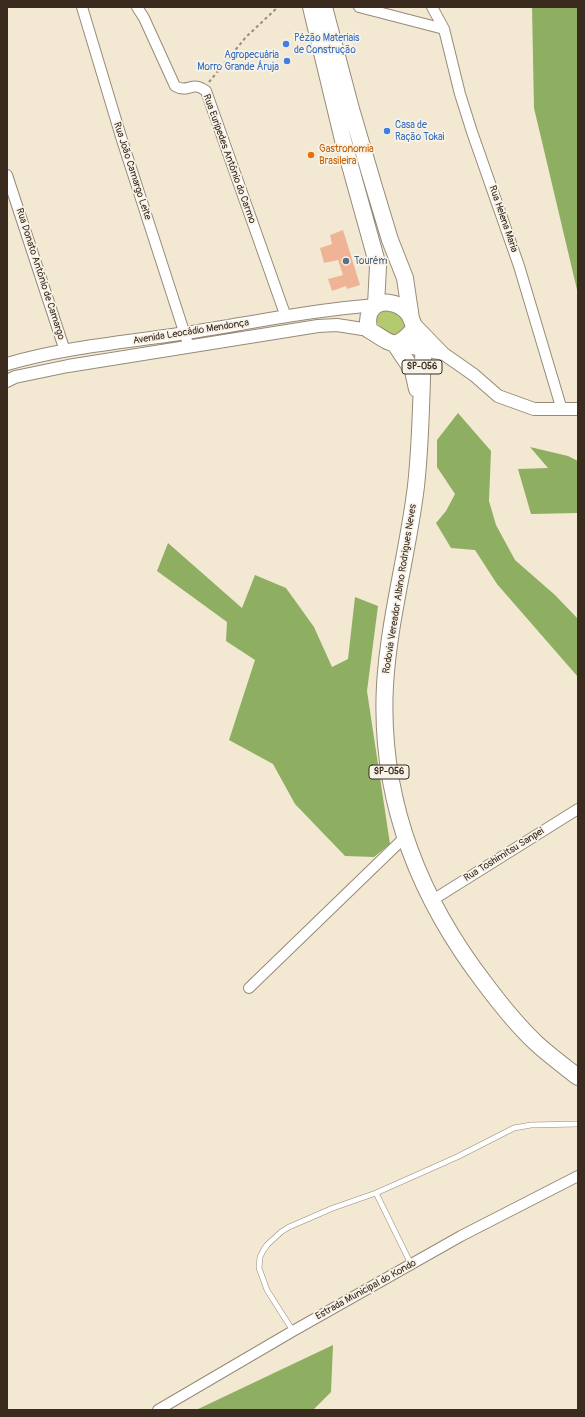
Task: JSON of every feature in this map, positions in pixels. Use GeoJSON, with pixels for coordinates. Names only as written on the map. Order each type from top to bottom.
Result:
{"type":"FeatureCollection","features":[{"type":"Feature","properties":{"kind":"main road"},"geometry":{"type":"LineString","coordinates":[[311,7],[342,140],[378,266],[376,305]]}},
{"type":"Feature","properties":{"kind":"main road","name":"Rodovia Vereador Albino Rodrigues Neves"},"geometry":{"type":"LineString","coordinates":[[324,7],[351,109],[374,187],[390,240],[405,278],[412,324],[423,349],[416,486],[387,654],[384,720],[387,759],[392,791],[404,838],[431,901],[466,959],[495,998],[536,1042],[578,1077]]}},
{"type":"Feature","properties":{"kind":"main road"},"geometry":{"type":"LineString","coordinates":[[394,344],[399,344],[405,340],[412,324],[408,313],[390,302],[376,305],[370,312],[368,320],[369,330],[394,344],[413,371],[421,408]]}},
{"type":"Feature","properties":{"kind":"street","name":"Rua João Camargo Leite"},"geometry":{"type":"LineString","coordinates":[[82,7],[122,140],[186,333],[189,347]]}},
{"type":"Feature","properties":{"kind":"street","name":"Rua Euripedes Antônio do Carmo"},"geometry":{"type":"LineString","coordinates":[[137,7],[147,25],[175,86],[180,89],[196,86],[206,91],[286,317]]}},
{"type":"Feature","properties":{"kind":"street"},"geometry":{"type":"LineString","coordinates":[[359,7],[444,29]]}},
{"type":"Feature","properties":{"kind":"street","name":"Rua Helena Maria"},"geometry":{"type":"LineString","coordinates":[[432,7],[444,29],[462,102],[519,266],[562,410]]}},
{"type":"Feature","properties":{"kind":"street","name":"Rua Donato Antônio de Camargo"},"geometry":{"type":"LineString","coordinates":[[7,175],[65,351]]}},
{"type":"Feature","properties":{"kind":"street","name":"Avenida Leocádio Mendonça"},"geometry":{"type":"LineString","coordinates":[[7,364],[31,357],[65,351],[320,311],[376,305]]}},
{"type":"Feature","properties":{"kind":"street"},"geometry":{"type":"LineString","coordinates":[[412,324],[444,354],[474,375],[498,396],[534,409],[578,409]]}},
{"type":"Feature","properties":{"kind":"street","name":"Avenida Leocádio Mendonça"},"geometry":{"type":"LineString","coordinates":[[10,376],[318,326],[337,325],[369,330]]}},
{"type":"Feature","properties":{"kind":"street"},"geometry":{"type":"LineString","coordinates":[[394,344],[444,354]]}},
{"type":"Feature","properties":{"kind":"street","name":"Rua Toshimitsu Sanpei"},"geometry":{"type":"LineString","coordinates":[[431,901],[578,809]]}},
{"type":"Feature","properties":{"kind":"street"},"geometry":{"type":"LineString","coordinates":[[249,988],[404,838]]}},
{"type":"Feature","properties":{"kind":"street","name":"Estrada Municipal do Kondo"},"geometry":{"type":"LineString","coordinates":[[158,1410],[293,1331],[461,1236],[578,1176]]}},
{"type":"Feature","properties":{"kind":"lane"},"geometry":{"type":"LineString","coordinates":[[293,1331],[267,1290],[259,1264],[260,1257],[267,1245],[281,1232],[333,1208],[376,1193],[457,1157],[514,1128],[531,1125],[578,1124]]}},
{"type":"Feature","properties":{"kind":"lane"},"geometry":{"type":"LineString","coordinates":[[376,1193],[411,1264]]}},
{"type":"Feature","properties":{"kind":"path"},"geometry":{"type":"LineString","coordinates":[[203,89],[246,37],[278,7]]}},
{"type":"Feature","properties":{"kind":"green space"},"geometry":{"type":"Polygon","coordinates":[[[532,7],[578,7],[578,294],[534,108],[532,7]]]}},
{"type":"Feature","properties":{"kind":"green space"},"geometry":{"type":"Polygon","coordinates":[[[383,308],[396,313],[402,318],[404,321],[405,331],[397,336],[381,327],[375,318],[383,308]]]}},
{"type":"Feature","properties":{"kind":"green space"},"geometry":{"type":"Polygon","coordinates":[[[458,413],[491,451],[489,501],[496,525],[515,560],[555,595],[578,619],[578,677],[497,584],[475,550],[451,548],[436,523],[446,511],[455,494],[437,467],[437,440],[458,413]]]}},
{"type":"Feature","properties":{"kind":"green space"},"geometry":{"type":"Polygon","coordinates":[[[530,447],[568,456],[578,461],[578,513],[531,514],[518,469],[548,468],[530,447]]]}},
{"type":"Feature","properties":{"kind":"green space"},"geometry":{"type":"Polygon","coordinates":[[[168,543],[242,608],[255,575],[286,588],[314,627],[332,667],[348,659],[355,597],[378,606],[367,691],[390,844],[374,857],[345,856],[295,804],[273,764],[229,740],[255,660],[226,641],[227,622],[157,571],[168,543]]]}},
{"type":"Feature","properties":{"kind":"green space"},"geometry":{"type":"Polygon","coordinates":[[[333,1345],[331,1392],[313,1410],[196,1410],[333,1345]]]}},
{"type":"Feature","properties":{"kind":"building","name":"Tourém"},"geometry":{"type":"Polygon","coordinates":[[[343,230],[360,285],[347,289],[346,286],[332,291],[328,279],[343,275],[338,260],[324,263],[320,248],[332,244],[330,235],[343,230]]]}},
{"type":"Feature","properties":{"kind":"place","name":"Pézão Materiais de Construção"},"geometry":{"type":"Point","coordinates":[286,44]}},
{"type":"Feature","properties":{"kind":"place","name":"Agropecuária Morro Grande Áruja"},"geometry":{"type":"Point","coordinates":[287,61]}},
{"type":"Feature","properties":{"kind":"place","name":"Casa de Ração Tokai"},"geometry":{"type":"Point","coordinates":[387,131]}},
{"type":"Feature","properties":{"kind":"place","name":"Gastronomia Brasileira"},"geometry":{"type":"Point","coordinates":[311,155]}},
{"type":"Feature","properties":{"kind":"place","name":"Tourém"},"geometry":{"type":"Point","coordinates":[346,261]}}]}
